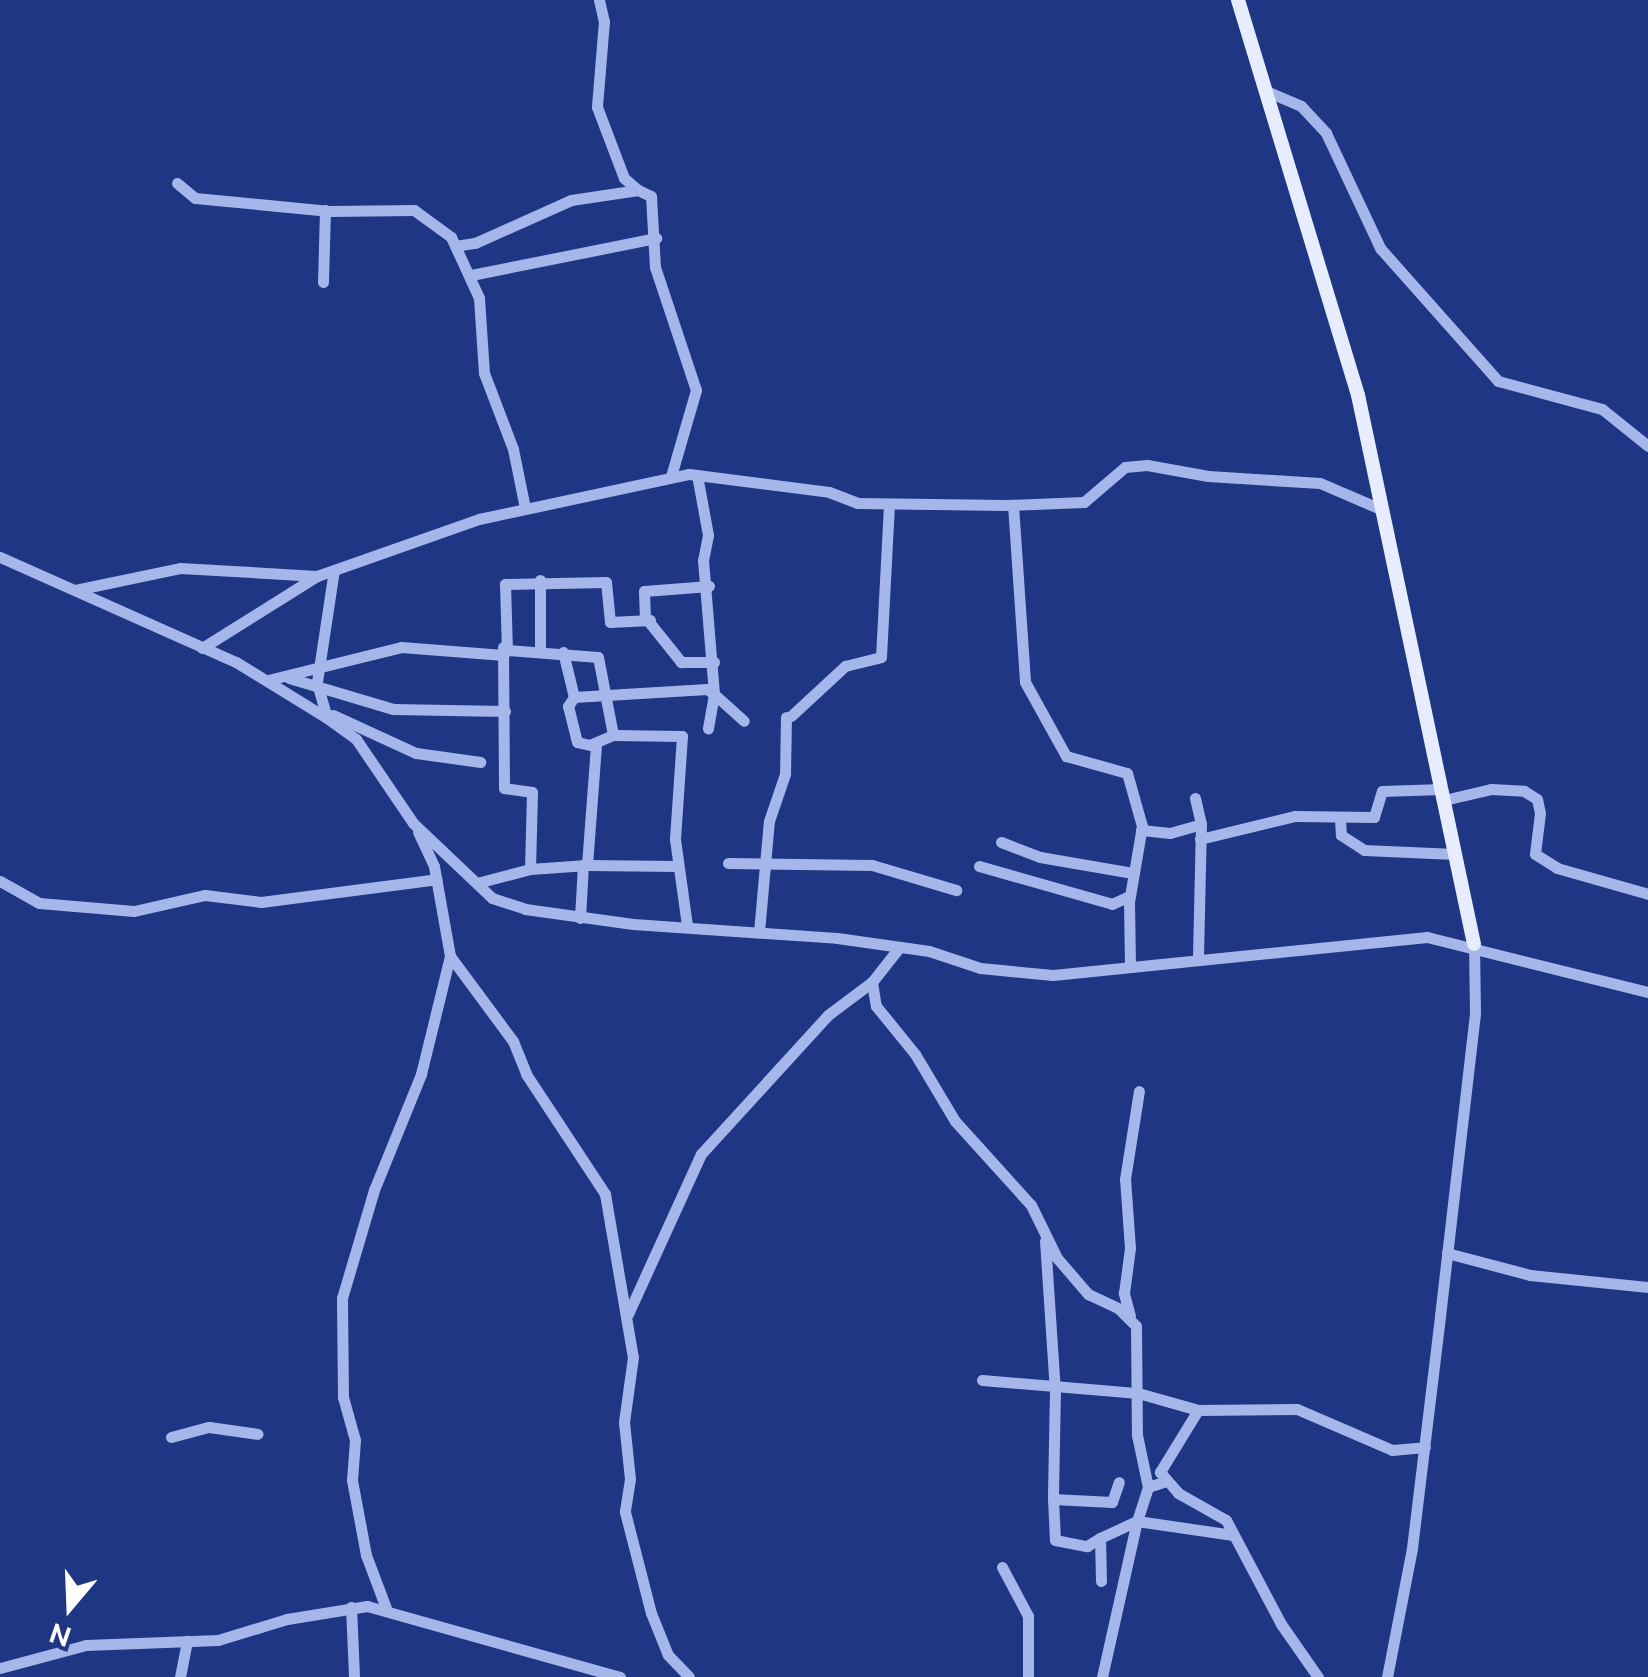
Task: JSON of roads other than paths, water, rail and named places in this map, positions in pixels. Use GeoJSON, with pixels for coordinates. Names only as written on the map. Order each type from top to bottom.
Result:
{"type":"FeatureCollection","features":[{"type":"Feature","properties":{"kind":"main road"},"geometry":{"type":"LineString","coordinates":[[1238,0],[1358,395],[1378,508],[1474,944]]}},
{"type":"Feature","properties":{"kind":"street"},"geometry":{"type":"LineString","coordinates":[[600,0],[604,21],[596,106],[624,178],[651,196],[655,267],[696,390],[671,476]]}},
{"type":"Feature","properties":{"kind":"street"},"geometry":{"type":"LineString","coordinates":[[1266,91],[1301,106],[1326,133],[1380,248],[1498,381],[1602,409],[1648,446]]}},
{"type":"Feature","properties":{"kind":"street"},"geometry":{"type":"LineString","coordinates":[[177,183],[195,198],[325,210],[414,210],[454,246],[471,275],[484,319],[484,373],[513,450],[526,508]]}},
{"type":"Feature","properties":{"kind":"street"},"geometry":{"type":"LineString","coordinates":[[454,246],[476,243],[572,200],[638,190]]}},
{"type":"Feature","properties":{"kind":"street"},"geometry":{"type":"LineString","coordinates":[[324,282],[325,210]]}},
{"type":"Feature","properties":{"kind":"street"},"geometry":{"type":"LineString","coordinates":[[471,275],[656,238]]}},
{"type":"Feature","properties":{"kind":"street"},"geometry":{"type":"LineString","coordinates":[[202,648],[317,576],[526,508],[671,476],[697,475],[889,504],[1013,505],[1084,502],[1125,466],[1147,465],[1208,476],[1320,483],[1378,508]]}},
{"type":"Feature","properties":{"kind":"street"},"geometry":{"type":"LineString","coordinates":[[697,475],[714,662],[708,728]]}},
{"type":"Feature","properties":{"kind":"street"},"geometry":{"type":"LineString","coordinates":[[760,932],[764,866],[785,774],[788,717],[844,666],[882,656],[889,504]]}},
{"type":"Feature","properties":{"kind":"street"},"geometry":{"type":"LineString","coordinates":[[1013,505],[1025,682],[1066,756],[1127,773],[1141,830],[1130,896],[1130,965]]}},
{"type":"Feature","properties":{"kind":"street"},"geometry":{"type":"LineString","coordinates":[[0,558],[202,648],[326,714],[416,753],[480,762]]}},
{"type":"Feature","properties":{"kind":"street"},"geometry":{"type":"LineString","coordinates":[[76,590],[180,568],[317,576]]}},
{"type":"Feature","properties":{"kind":"street"},"geometry":{"type":"LineString","coordinates":[[334,570],[318,671],[326,714],[356,740],[413,822],[492,898],[525,909],[580,918],[760,932],[898,949],[1012,972],[1052,975],[1198,957],[1269,956],[1380,938],[1474,944],[1648,992]]}},
{"type":"Feature","properties":{"kind":"street"},"geometry":{"type":"LineString","coordinates":[[530,869],[535,802],[532,792],[504,788],[505,584],[540,580],[606,582],[610,622],[650,620]]}},
{"type":"Feature","properties":{"kind":"street"},"geometry":{"type":"LineString","coordinates":[[540,580],[540,651]]}},
{"type":"Feature","properties":{"kind":"street"},"geometry":{"type":"LineString","coordinates":[[709,586],[644,591],[650,620],[681,662],[714,662]]}},
{"type":"Feature","properties":{"kind":"street"},"geometry":{"type":"LineString","coordinates":[[268,680],[318,671],[401,647],[562,652],[598,657],[603,697]]}},
{"type":"Feature","properties":{"kind":"street"},"geometry":{"type":"LineString","coordinates":[[562,652],[574,698]]}},
{"type":"Feature","properties":{"kind":"street"},"geometry":{"type":"LineString","coordinates":[[282,675],[320,691],[393,710],[504,711]]}},
{"type":"Feature","properties":{"kind":"street"},"geometry":{"type":"LineString","coordinates":[[574,698],[707,688],[744,721]]}},
{"type":"Feature","properties":{"kind":"street"},"geometry":{"type":"LineString","coordinates":[[603,697],[609,700],[613,736]]}},
{"type":"Feature","properties":{"kind":"street"},"geometry":{"type":"LineString","coordinates":[[574,698],[568,706],[573,738],[596,744],[613,736],[682,736],[677,866],[687,926]]}},
{"type":"Feature","properties":{"kind":"street"},"geometry":{"type":"LineString","coordinates":[[580,918],[584,834],[596,744]]}},
{"type":"Feature","properties":{"kind":"street"},"geometry":{"type":"LineString","coordinates":[[1200,840],[1295,816],[1374,817],[1382,791],[1443,795],[1491,789],[1524,791],[1537,800],[1540,813],[1535,854],[1556,868],[1648,894]]}},
{"type":"Feature","properties":{"kind":"street"},"geometry":{"type":"LineString","coordinates":[[1195,798],[1201,824],[1198,957]]}},
{"type":"Feature","properties":{"kind":"street"},"geometry":{"type":"LineString","coordinates":[[1340,818],[1341,835],[1364,850],[1455,854]]}},
{"type":"Feature","properties":{"kind":"street"},"geometry":{"type":"LineString","coordinates":[[386,1608],[366,1555],[352,1480],[355,1440],[343,1397],[342,1298],[374,1190],[421,1074],[450,956],[437,880],[413,822]]}},
{"type":"Feature","properties":{"kind":"street"},"geometry":{"type":"LineString","coordinates":[[1141,830],[1170,833],[1201,824]]}},
{"type":"Feature","properties":{"kind":"street"},"geometry":{"type":"LineString","coordinates":[[1001,842],[1040,858],[1133,873]]}},
{"type":"Feature","properties":{"kind":"street"},"geometry":{"type":"LineString","coordinates":[[728,863],[872,865],[956,890]]}},
{"type":"Feature","properties":{"kind":"street"},"geometry":{"type":"LineString","coordinates":[[476,883],[530,869],[677,866]]}},
{"type":"Feature","properties":{"kind":"street"},"geometry":{"type":"LineString","coordinates":[[979,866],[1112,904],[1130,896]]}},
{"type":"Feature","properties":{"kind":"street"},"geometry":{"type":"LineString","coordinates":[[0,881],[39,904],[134,910],[205,895],[261,902],[437,880]]}},
{"type":"Feature","properties":{"kind":"street"},"geometry":{"type":"LineString","coordinates":[[1387,1677],[1424,1447],[1476,1014],[1474,944]]}},
{"type":"Feature","properties":{"kind":"street"},"geometry":{"type":"LineString","coordinates":[[626,1318],[701,1154],[828,1015],[872,982],[898,949]]}},
{"type":"Feature","properties":{"kind":"street"},"geometry":{"type":"LineString","coordinates":[[450,956],[514,1041],[526,1074],[591,1165],[605,1194],[633,1357],[624,1422],[630,1479],[625,1512],[651,1614],[668,1655],[689,1677]]}},
{"type":"Feature","properties":{"kind":"street"},"geometry":{"type":"LineString","coordinates":[[872,982],[882,1016],[915,1054],[955,1122],[1031,1205],[1044,1236],[1088,1294],[1130,1316]]}},
{"type":"Feature","properties":{"kind":"street"},"geometry":{"type":"LineString","coordinates":[[1102,1677],[1148,1487],[1137,1435],[1139,1350],[1124,1292],[1130,1248],[1126,1179],[1138,1092]]}},
{"type":"Feature","properties":{"kind":"street"},"geometry":{"type":"LineString","coordinates":[[1044,1236],[1055,1390],[1055,1540],[1087,1546],[1137,1521],[1233,1535]]}},
{"type":"Feature","properties":{"kind":"street"},"geometry":{"type":"LineString","coordinates":[[1447,1254],[1530,1275],[1648,1287]]}},
{"type":"Feature","properties":{"kind":"street"},"geometry":{"type":"LineString","coordinates":[[982,1380],[1013,1379],[1055,1390],[1138,1392],[1198,1410],[1298,1409],[1392,1450],[1424,1447]]}},
{"type":"Feature","properties":{"kind":"street"},"geometry":{"type":"LineString","coordinates":[[1198,1410],[1162,1461],[1167,1481],[1226,1520],[1318,1677]]}},
{"type":"Feature","properties":{"kind":"street"},"geometry":{"type":"LineString","coordinates":[[171,1437],[209,1428],[258,1434]]}},
{"type":"Feature","properties":{"kind":"street"},"geometry":{"type":"LineString","coordinates":[[1148,1487],[1167,1481]]}},
{"type":"Feature","properties":{"kind":"street"},"geometry":{"type":"LineString","coordinates":[[1053,1499],[1112,1502],[1119,1482]]}},
{"type":"Feature","properties":{"kind":"street"},"geometry":{"type":"LineString","coordinates":[[1100,1538],[1100,1581]]}},
{"type":"Feature","properties":{"kind":"street"},"geometry":{"type":"LineString","coordinates":[[1002,1567],[1028,1616],[1028,1677]]}},
{"type":"Feature","properties":{"kind":"street"},"geometry":{"type":"LineString","coordinates":[[351,1607],[354,1677]]}},
{"type":"Feature","properties":{"kind":"street"},"geometry":{"type":"LineString","coordinates":[[0,1668],[86,1645],[218,1640],[351,1607],[386,1608],[620,1677]]}},
{"type":"Feature","properties":{"kind":"street"},"geometry":{"type":"LineString","coordinates":[[180,1677],[187,1641]]}},
{"type":"Feature","properties":{"kind":"street"},"geometry":{"type":"LineString","coordinates":[[29,1677],[30,1659]]}}]}
